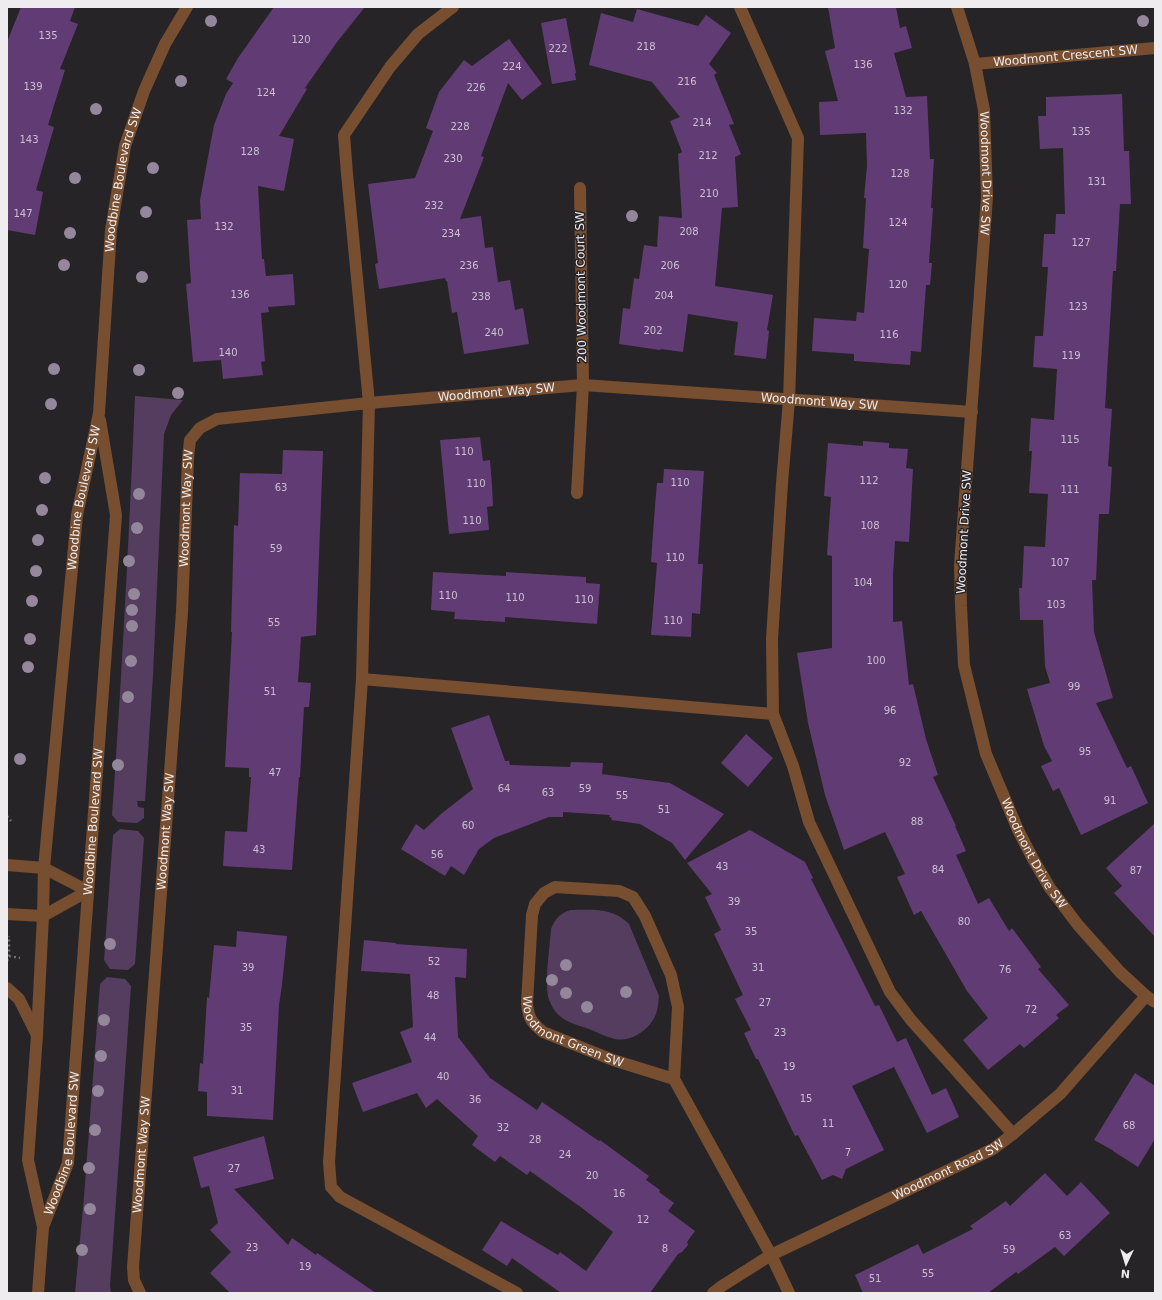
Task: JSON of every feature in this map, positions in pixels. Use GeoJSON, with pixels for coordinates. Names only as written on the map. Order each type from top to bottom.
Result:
{"type":"FeatureCollection","features":[{"type":"Feature","properties":{"kind":"street","name":"Woodbine Boulevard SW"},"geometry":{"type":"LineString","coordinates":[[38,1293],[43,1227],[28,1160],[44,916],[44,868],[77,515],[99,413],[110,230],[125,146],[144,91],[156,64],[165,44],[187,7]]}},
{"type":"Feature","properties":{"kind":"street"},"geometry":{"type":"LineString","coordinates":[[453,7],[418,34],[390,67],[344,135],[369,403],[362,680],[329,1162],[331,1187],[340,1197],[517,1293]]}},
{"type":"Feature","properties":{"kind":"street"},"geometry":{"type":"LineString","coordinates":[[740,7],[798,138],[789,400],[772,639],[773,714],[793,766],[809,822],[890,992],[911,1020],[1013,1134]]}},
{"type":"Feature","properties":{"kind":"street","name":"Woodmont Drive SW"},"geometry":{"type":"LineString","coordinates":[[957,7],[975,64],[984,110],[987,197],[960,565],[964,665],[986,754],[1018,830],[1033,859],[1050,888],[1078,925],[1120,972],[1150,999]]}},
{"type":"Feature","properties":{"kind":"street","name":"Woodmont Crescent SW"},"geometry":{"type":"LineString","coordinates":[[975,64],[1155,48]]}},
{"type":"Feature","properties":{"kind":"street","name":"200 Woodmont Court SW"},"geometry":{"type":"LineString","coordinates":[[577,493],[583,385],[580,188]]}},
{"type":"Feature","properties":{"kind":"street","name":"Woodmont Way SW"},"geometry":{"type":"LineString","coordinates":[[140,1293],[134,1280],[133,1267],[182,612],[188,458],[190,440],[200,428],[217,419],[369,403],[583,385],[972,412]]}},
{"type":"Feature","properties":{"kind":"street","name":"Woodbine Boulevard SW"},"geometry":{"type":"LineString","coordinates":[[43,1227],[68,1163],[116,515],[99,413]]}},
{"type":"Feature","properties":{"kind":"street"},"geometry":{"type":"LineString","coordinates":[[362,680],[773,714]]}},
{"type":"Feature","properties":{"kind":"street"},"geometry":{"type":"LineString","coordinates":[[7,865],[44,868],[88,891]]}},
{"type":"Feature","properties":{"kind":"street","name":"Woodmont Green SW"},"geometry":{"type":"LineString","coordinates":[[555,887],[619,891],[633,897],[645,916],[671,975],[678,1007],[674,1079],[613,1060],[543,1032],[534,1025],[528,1014],[527,1003],[532,915],[535,904],[544,893],[555,887]]}},
{"type":"Feature","properties":{"kind":"street"},"geometry":{"type":"LineString","coordinates":[[7,914],[44,916],[88,891]]}},
{"type":"Feature","properties":{"kind":"street"},"geometry":{"type":"LineString","coordinates":[[7,988],[19,999],[37,1035]]}},
{"type":"Feature","properties":{"kind":"street","name":"Woodmont Road SW"},"geometry":{"type":"LineString","coordinates":[[713,1293],[771,1255],[993,1149],[1060,1094],[1150,999]]}},
{"type":"Feature","properties":{"kind":"street"},"geometry":{"type":"LineString","coordinates":[[674,1079],[771,1255],[789,1293]]}},
{"type":"Feature","properties":{"kind":"path"},"geometry":{"type":"LineString","coordinates":[[7,816],[11,820]]}},
{"type":"Feature","properties":{"kind":"path"},"geometry":{"type":"LineString","coordinates":[[7,961],[9,956],[9,933]]}},
{"type":"Feature","properties":{"kind":"path"},"geometry":{"type":"LineString","coordinates":[[9,956],[20,958]]}},
{"type":"Feature","properties":{"kind":"shaded area"},"geometry":{"type":"Polygon","coordinates":[[[135,396],[183,400],[171,415],[164,434],[153,675],[145,801],[137,801],[138,807],[144,808],[144,818],[137,823],[118,822],[112,815],[125,606],[135,396]]]}},
{"type":"Feature","properties":{"kind":"shaded area"},"geometry":{"type":"Polygon","coordinates":[[[120,829],[138,831],[144,838],[135,964],[128,970],[110,969],[104,960],[113,835],[120,829]]]}},
{"type":"Feature","properties":{"kind":"shaded area"},"geometry":{"type":"Polygon","coordinates":[[[571,910],[595,910],[609,912],[623,919],[629,924],[659,996],[655,1017],[642,1032],[637,1035],[620,1040],[605,1036],[571,1023],[561,1017],[553,1008],[548,996],[547,987],[551,929],[558,917],[571,910]]]}},
{"type":"Feature","properties":{"kind":"shaded area"},"geometry":{"type":"Polygon","coordinates":[[[107,977],[125,979],[131,986],[110,1286],[111,1293],[75,1293],[84,1197],[100,984],[107,977]]]}},
{"type":"Feature","properties":{"kind":"building"},"geometry":{"type":"Polygon","coordinates":[[[21,7],[75,7],[70,21],[78,24],[60,69],[65,70],[48,125],[54,127],[36,190],[43,192],[35,235],[7,230],[7,42],[21,7]]]}},
{"type":"Feature","properties":{"kind":"building"},"geometry":{"type":"Polygon","coordinates":[[[274,7],[365,7],[337,42],[305,88],[307,89],[279,136],[294,139],[284,191],[258,186],[262,259],[264,259],[266,276],[293,274],[295,305],[268,307],[269,312],[261,313],[265,361],[261,362],[263,375],[223,379],[221,360],[193,362],[186,284],[191,283],[187,220],[201,219],[200,200],[214,125],[226,94],[233,83],[226,79],[238,58],[274,7]]]}},
{"type":"Feature","properties":{"kind":"building"},"geometry":{"type":"Polygon","coordinates":[[[828,7],[896,7],[900,28],[906,26],[912,48],[894,53],[906,97],[927,96],[930,159],[934,159],[931,208],[933,208],[929,263],[932,263],[930,285],[926,285],[921,352],[911,351],[910,365],[854,361],[854,354],[812,351],[814,318],[856,321],[857,312],[864,313],[869,249],[863,248],[866,198],[864,198],[867,166],[866,133],[820,135],[819,102],[838,101],[825,51],[835,48],[828,7]]]}},
{"type":"Feature","properties":{"kind":"building"},"geometry":{"type":"Polygon","coordinates":[[[637,9],[698,26],[706,15],[731,33],[709,64],[717,73],[714,75],[734,124],[729,125],[741,154],[735,157],[738,207],[722,208],[715,286],[773,295],[767,330],[769,331],[766,359],[734,355],[738,322],[688,314],[683,352],[619,344],[623,308],[630,309],[634,278],[639,279],[644,245],[657,247],[659,216],[682,218],[678,154],[682,152],[670,121],[680,117],[652,82],[589,65],[601,13],[633,22],[637,9]]]}},
{"type":"Feature","properties":{"kind":"building"},"geometry":{"type":"Polygon","coordinates":[[[566,18],[576,80],[552,84],[541,23],[566,18]]]}},
{"type":"Feature","properties":{"kind":"building"},"geometry":{"type":"Polygon","coordinates":[[[509,39],[542,84],[522,100],[508,83],[481,156],[484,157],[460,219],[481,216],[485,248],[493,247],[498,282],[510,280],[515,310],[523,308],[529,344],[464,354],[457,312],[452,313],[447,281],[445,278],[379,289],[375,264],[378,263],[368,184],[415,178],[433,131],[426,128],[439,92],[464,60],[472,66],[509,39]]]}},
{"type":"Feature","properties":{"kind":"building"},"geometry":{"type":"Polygon","coordinates":[[[1122,94],[1124,151],[1129,151],[1131,204],[1120,204],[1116,271],[1113,271],[1105,408],[1112,409],[1108,466],[1112,467],[1109,514],[1099,514],[1096,580],[1092,580],[1094,632],[1113,698],[1096,703],[1127,768],[1131,766],[1148,803],[1081,835],[1059,788],[1053,791],[1041,766],[1052,761],[1044,746],[1027,689],[1050,683],[1045,666],[1043,620],[1020,620],[1019,588],[1022,588],[1024,546],[1045,547],[1048,494],[1029,493],[1032,451],[1029,451],[1031,418],[1054,420],[1057,369],[1033,367],[1035,336],[1043,336],[1048,267],[1042,267],[1044,234],[1055,234],[1056,214],[1065,214],[1063,148],[1040,149],[1038,116],[1046,116],[1046,97],[1122,94]]]}},
{"type":"Feature","properties":{"kind":"building"},"geometry":{"type":"Polygon","coordinates":[[[480,437],[483,461],[490,460],[493,506],[487,507],[489,530],[449,534],[440,440],[480,437]]]}},
{"type":"Feature","properties":{"kind":"building"},"geometry":{"type":"Polygon","coordinates":[[[863,441],[889,443],[889,448],[908,449],[906,468],[913,469],[909,542],[895,541],[893,622],[902,621],[909,685],[913,684],[926,739],[938,775],[933,777],[966,851],[956,855],[978,904],[989,898],[1009,931],[1012,928],[1041,967],[1038,969],[1069,1005],[1056,1015],[1059,1018],[1024,1048],[1020,1044],[988,1070],[963,1040],[988,1018],[967,991],[921,911],[914,915],[897,877],[905,874],[885,832],[844,850],[825,795],[808,723],[797,653],[832,648],[832,556],[827,555],[831,497],[824,496],[828,443],[863,446],[863,441]]]}},
{"type":"Feature","properties":{"kind":"building"},"geometry":{"type":"Polygon","coordinates":[[[283,450],[323,451],[316,635],[301,637],[298,682],[311,683],[309,707],[304,707],[292,870],[223,866],[225,831],[247,832],[251,777],[249,777],[249,768],[225,767],[232,632],[234,525],[238,526],[240,473],[282,474],[283,450]]]}},
{"type":"Feature","properties":{"kind":"building"},"geometry":{"type":"Polygon","coordinates":[[[664,469],[704,471],[698,564],[703,564],[700,614],[692,613],[691,637],[651,635],[657,563],[651,562],[655,506],[657,483],[663,483],[664,469]]]}},
{"type":"Feature","properties":{"kind":"building"},"geometry":{"type":"Polygon","coordinates":[[[433,572],[506,576],[506,572],[586,577],[586,583],[600,584],[597,624],[505,617],[505,622],[454,619],[455,612],[431,610],[433,572]]]}},
{"type":"Feature","properties":{"kind":"building"},"geometry":{"type":"Polygon","coordinates":[[[489,715],[505,761],[509,761],[510,765],[570,767],[571,762],[603,763],[602,774],[670,783],[724,814],[685,860],[672,843],[640,824],[611,820],[612,818],[609,817],[610,815],[563,812],[563,817],[549,817],[494,838],[479,849],[464,875],[451,866],[445,876],[401,849],[416,824],[424,830],[441,814],[473,789],[451,728],[489,715]]]}},
{"type":"Feature","properties":{"kind":"building"},"geometry":{"type":"Polygon","coordinates":[[[746,734],[773,758],[748,787],[721,763],[746,734]]]}},
{"type":"Feature","properties":{"kind":"building"},"geometry":{"type":"Polygon","coordinates":[[[1155,823],[1155,937],[1114,893],[1122,886],[1106,868],[1155,823]]]}},
{"type":"Feature","properties":{"kind":"building"},"geometry":{"type":"Polygon","coordinates":[[[750,830],[805,862],[813,878],[811,879],[875,1006],[879,1005],[897,1042],[906,1038],[932,1095],[946,1088],[959,1117],[927,1133],[894,1067],[852,1086],[884,1150],[846,1169],[842,1179],[833,1175],[822,1180],[798,1135],[795,1136],[758,1059],[756,1059],[744,1033],[751,1030],[735,999],[743,995],[714,934],[721,930],[705,897],[712,894],[687,863],[750,830]]]}},
{"type":"Feature","properties":{"kind":"building"},"geometry":{"type":"Polygon","coordinates":[[[237,931],[287,936],[279,1005],[273,1120],[207,1116],[207,1092],[198,1091],[200,1063],[203,1064],[207,997],[209,998],[214,945],[236,947],[237,931]]]}},
{"type":"Feature","properties":{"kind":"building"},"geometry":{"type":"Polygon","coordinates":[[[364,940],[467,949],[466,978],[455,977],[458,1037],[490,1078],[537,1110],[542,1102],[599,1141],[600,1140],[649,1176],[646,1180],[674,1203],[668,1211],[695,1231],[687,1242],[688,1245],[678,1254],[650,1293],[561,1293],[512,1258],[507,1266],[482,1250],[501,1221],[558,1255],[560,1252],[586,1271],[613,1232],[530,1171],[527,1175],[500,1156],[495,1162],[472,1145],[478,1136],[437,1099],[426,1108],[417,1093],[363,1112],[352,1083],[412,1062],[400,1032],[413,1027],[410,974],[361,971],[364,940]]]}},
{"type":"Feature","properties":{"kind":"building"},"geometry":{"type":"Polygon","coordinates":[[[1135,1073],[1155,1086],[1155,1139],[1138,1167],[1094,1140],[1135,1073]]]}},
{"type":"Feature","properties":{"kind":"building"},"geometry":{"type":"Polygon","coordinates":[[[264,1136],[274,1179],[234,1189],[288,1245],[292,1238],[376,1293],[230,1293],[210,1273],[231,1252],[210,1230],[218,1223],[209,1186],[201,1188],[193,1157],[264,1136]]]}},
{"type":"Feature","properties":{"kind":"building"},"geometry":{"type":"Polygon","coordinates":[[[1045,1173],[1067,1196],[1081,1182],[1110,1213],[1064,1256],[1055,1247],[1018,1274],[1016,1272],[988,1293],[863,1293],[855,1275],[918,1244],[923,1254],[973,1229],[970,1226],[1006,1201],[1010,1206],[1045,1173]]]}}]}
